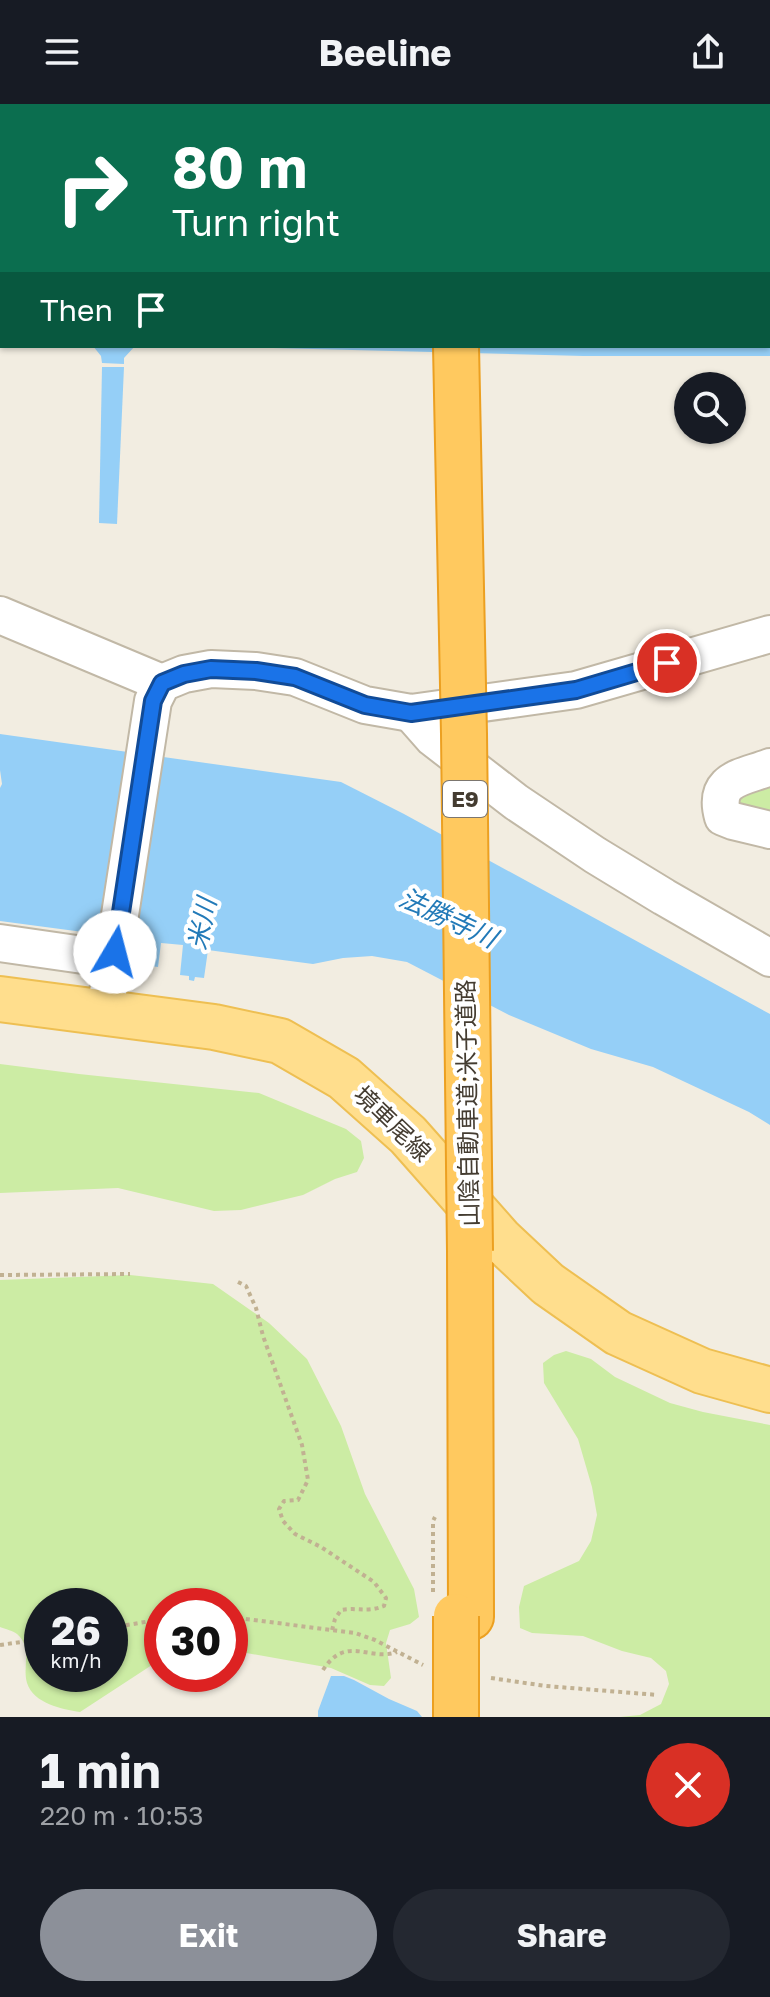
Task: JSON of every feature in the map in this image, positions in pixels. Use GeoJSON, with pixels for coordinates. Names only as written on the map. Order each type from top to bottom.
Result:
{"type":"FeatureCollection","features":[{"type":"Feature","properties":{"kind":"highway","name":"山陰自動車道;米子道路"},"geometry":{"type":"LineString","coordinates":[[442,348],[462,1251],[464,1616],[471,1717]]}},
{"type":"Feature","properties":{"kind":"highway","name":"山陰自動車道;米子道路"},"geometry":{"type":"LineString","coordinates":[[456,348],[469,1204],[462,1251]]}},
{"type":"Feature","properties":{"kind":"highway","name":"山陰自動車道;米子道路"},"geometry":{"type":"LineString","coordinates":[[456,1717],[464,1616]]}},
{"type":"Feature","properties":{"kind":"main road","name":"境車尾線"},"geometry":{"type":"LineString","coordinates":[[0,999],[102,984],[214,1027],[280,1041],[344,1078],[408,1135],[500,1239],[548,1284],[618,1333],[702,1371],[770,1390]]}},
{"type":"Feature","properties":{"kind":"street"},"geometry":{"type":"LineString","coordinates":[[0,615],[157,692]]}},
{"type":"Feature","properties":{"kind":"street"},"geometry":{"type":"LineString","coordinates":[[0,943],[102,984],[157,692],[184,674],[211,669],[295,677],[365,705],[411,713],[576,690],[770,634]]}},
{"type":"Feature","properties":{"kind":"street"},"geometry":{"type":"LineString","coordinates":[[411,713],[433,738],[516,802],[595,855],[770,958]]}},
{"type":"Feature","properties":{"kind":"street"},"geometry":{"type":"LineString","coordinates":[[770,767],[724,786],[719,805],[723,817],[770,830]]}},
{"type":"Feature","properties":{"kind":"path"},"geometry":{"type":"LineString","coordinates":[[0,1275],[130,1274]]}},
{"type":"Feature","properties":{"kind":"path"},"geometry":{"type":"LineString","coordinates":[[238,1282],[246,1286],[256,1308],[267,1349],[302,1445],[308,1480],[298,1500],[284,1501],[279,1509],[283,1521],[295,1534],[374,1582],[386,1598],[384,1606],[371,1611],[341,1610],[332,1630]]}},
{"type":"Feature","properties":{"kind":"path"},"geometry":{"type":"LineString","coordinates":[[0,1645],[24,1642]]}},
{"type":"Feature","properties":{"kind":"path"},"geometry":{"type":"LineString","coordinates":[[323,1670],[330,1660],[346,1652],[397,1652]]}},
{"type":"Feature","properties":{"kind":"green space"},"geometry":{"type":"Polygon","coordinates":[[[770,772],[770,823],[737,817],[727,796],[770,772]]]}},
{"type":"Feature","properties":{"kind":"green space"},"geometry":{"type":"Polygon","coordinates":[[[0,1064],[259,1093],[346,1129],[361,1141],[364,1158],[357,1172],[303,1195],[241,1210],[214,1211],[118,1188],[0,1193],[0,1064]]]}},
{"type":"Feature","properties":{"kind":"green space"},"geometry":{"type":"Polygon","coordinates":[[[130,1275],[213,1284],[269,1323],[307,1359],[341,1426],[365,1494],[414,1589],[419,1617],[410,1624],[390,1630],[386,1643],[391,1678],[384,1686],[370,1685],[331,1668],[248,1653],[248,1588],[144,1588],[144,1670],[128,1681],[128,1588],[24,1588],[24,1643],[16,1633],[0,1627],[0,1280],[130,1275]]]}},
{"type":"Feature","properties":{"kind":"green space"},"geometry":{"type":"Polygon","coordinates":[[[566,1351],[591,1359],[615,1377],[670,1403],[770,1425],[770,1717],[620,1717],[640,1715],[661,1704],[669,1684],[666,1671],[651,1658],[583,1636],[532,1633],[520,1628],[519,1607],[524,1586],[579,1561],[591,1541],[597,1515],[578,1439],[544,1383],[543,1363],[566,1351]]]}},
{"type":"Feature","properties":{"kind":"green space"},"geometry":{"type":"Polygon","coordinates":[[[33,1692],[111,1692],[80,1712],[49,1704],[33,1692]]]}},
{"type":"Feature","properties":{"kind":"water"},"geometry":{"type":"Polygon","coordinates":[[[95,348],[133,348],[124,358],[124,364],[102,363],[95,348]]]}},
{"type":"Feature","properties":{"kind":"water"},"geometry":{"type":"Polygon","coordinates":[[[276,348],[770,348],[770,356],[583,356],[276,348]]]}},
{"type":"Feature","properties":{"kind":"water"},"geometry":{"type":"Polygon","coordinates":[[[102,367],[124,367],[117,524],[99,523],[102,367]]]}},
{"type":"Feature","properties":{"kind":"water"},"geometry":{"type":"Polygon","coordinates":[[[0,734],[341,782],[770,1014],[770,1125],[653,1067],[591,1049],[509,1015],[407,962],[372,956],[313,964],[208,950],[204,978],[195,977],[194,981],[189,980],[189,976],[180,975],[183,945],[161,943],[158,967],[100,959],[91,950],[83,932],[0,921],[0,734]],[[92,933],[106,953],[152,958],[153,941],[92,933]]]}},
{"type":"Feature","properties":{"kind":"water"},"geometry":{"type":"Polygon","coordinates":[[[331,1676],[354,1680],[417,1711],[422,1717],[318,1717],[331,1676]]]}},
{"type":"Feature","properties":{"kind":"route"},"geometry":{"type":"LineString","coordinates":[[115,952],[153,701],[162,683],[184,674],[211,669],[256,671],[295,677],[365,705],[411,713],[576,690],[667,663]]}},
{"type":"Feature","properties":{"kind":"water label","name":"法勝寺川"},"geometry":{"type":"Point","coordinates":[448,918]}},
{"type":"Feature","properties":{"kind":"water label","name":"米川"},"geometry":{"type":"Point","coordinates":[202,924]}}]}
